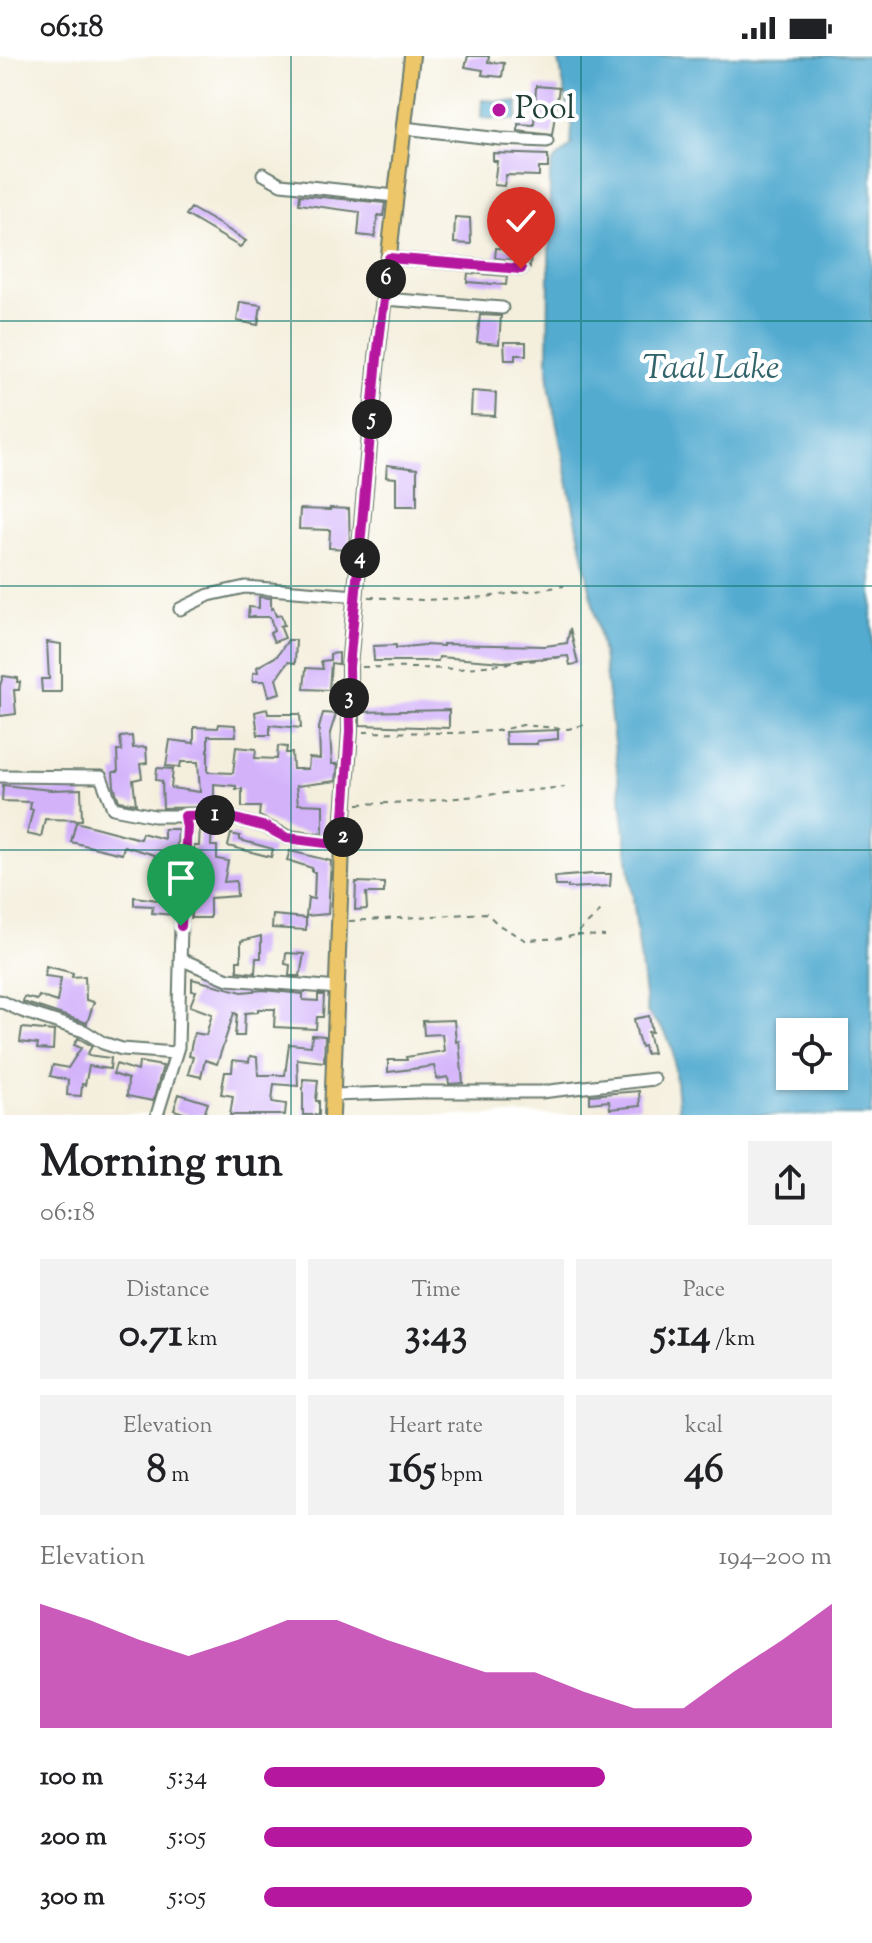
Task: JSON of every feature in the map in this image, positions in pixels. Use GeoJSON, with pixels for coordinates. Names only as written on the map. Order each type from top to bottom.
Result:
{"type":"FeatureCollection","features":[{"type":"Feature","properties":{"kind":"main road"},"geometry":{"type":"LineString","coordinates":[[332,1115],[342,845],[350,731],[349,667],[384,299],[412,56]]}},
{"type":"Feature","properties":{"kind":"street"},"geometry":{"type":"LineString","coordinates":[[404,128],[547,141]]}},
{"type":"Feature","properties":{"kind":"street"},"geometry":{"type":"LineString","coordinates":[[263,174],[281,184],[395,196]]}},
{"type":"Feature","properties":{"kind":"street"},"geometry":{"type":"LineString","coordinates":[[389,258],[521,269]]}},
{"type":"Feature","properties":{"kind":"street"},"geometry":{"type":"LineString","coordinates":[[384,299],[502,308]]}},
{"type":"Feature","properties":{"kind":"street"},"geometry":{"type":"LineString","coordinates":[[180,609],[209,595],[245,587],[356,596]]}},
{"type":"Feature","properties":{"kind":"street"},"geometry":{"type":"LineString","coordinates":[[0,776],[101,777],[113,808],[131,813],[220,815],[266,827],[287,838],[342,845]]}},
{"type":"Feature","properties":{"kind":"street"},"geometry":{"type":"LineString","coordinates":[[157,1115],[178,1047],[185,816]]}},
{"type":"Feature","properties":{"kind":"street"},"geometry":{"type":"LineString","coordinates":[[180,959],[228,979],[338,988]]}},
{"type":"Feature","properties":{"kind":"street"},"geometry":{"type":"LineString","coordinates":[[0,1001],[84,1031],[113,1046],[175,1053]]}},
{"type":"Feature","properties":{"kind":"street"},"geometry":{"type":"LineString","coordinates":[[334,1095],[541,1092],[654,1079]]}},
{"type":"Feature","properties":{"kind":"path"},"geometry":{"type":"LineString","coordinates":[[356,596],[422,600],[486,597],[564,586]]}},
{"type":"Feature","properties":{"kind":"path"},"geometry":{"type":"LineString","coordinates":[[349,667],[459,669],[563,657]]}},
{"type":"Feature","properties":{"kind":"path"},"geometry":{"type":"LineString","coordinates":[[350,731],[452,733],[496,731],[523,725],[568,729],[584,725]]}},
{"type":"Feature","properties":{"kind":"path"},"geometry":{"type":"LineString","coordinates":[[345,804],[417,802],[565,787]]}},
{"type":"Feature","properties":{"kind":"path"},"geometry":{"type":"LineString","coordinates":[[575,935],[601,911]]}},
{"type":"Feature","properties":{"kind":"path"},"geometry":{"type":"LineString","coordinates":[[340,922],[486,913],[499,925],[525,940],[575,935],[605,936]]}},
{"type":"Feature","properties":{"kind":"water","name":"Taal Lake"},"geometry":{"type":"Polygon","coordinates":[[[558,56],[872,56],[872,1115],[679,1115],[673,1050],[665,1032],[647,1012],[603,654],[550,391],[550,174],[553,162],[571,146],[572,127],[558,56]]]}},
{"type":"Feature","properties":{"kind":"water","name":"Pool"},"geometry":{"type":"Polygon","coordinates":[[[482,100],[518,102],[517,120],[481,118],[482,100]]]}},
{"type":"Feature","properties":{"kind":"building"},"geometry":{"type":"Polygon","coordinates":[[[468,56],[489,56],[488,62],[504,63],[502,77],[482,75],[483,70],[465,67],[468,56]]]}},
{"type":"Feature","properties":{"kind":"building"},"geometry":{"type":"Polygon","coordinates":[[[536,86],[559,88],[552,135],[518,131],[518,124],[534,125],[536,86]]]}},
{"type":"Feature","properties":{"kind":"building"},"geometry":{"type":"Polygon","coordinates":[[[493,153],[548,155],[548,168],[539,168],[539,176],[506,175],[504,186],[494,185],[497,161],[493,161],[493,153]]]}},
{"type":"Feature","properties":{"kind":"building"},"geometry":{"type":"Polygon","coordinates":[[[300,195],[385,203],[383,216],[378,215],[375,237],[358,235],[360,212],[299,204],[300,195]]]}},
{"type":"Feature","properties":{"kind":"building"},"geometry":{"type":"Polygon","coordinates":[[[191,208],[246,241],[240,247],[186,215],[191,208]]]}},
{"type":"Feature","properties":{"kind":"building"},"geometry":{"type":"Polygon","coordinates":[[[502,215],[533,224],[530,267],[522,261],[495,258],[496,248],[514,249],[515,227],[500,225],[502,215]]]}},
{"type":"Feature","properties":{"kind":"building"},"geometry":{"type":"Polygon","coordinates":[[[455,217],[470,218],[471,244],[454,243],[455,217]]]}},
{"type":"Feature","properties":{"kind":"building"},"geometry":{"type":"Polygon","coordinates":[[[468,273],[507,276],[506,285],[467,282],[468,273]]]}},
{"type":"Feature","properties":{"kind":"building"},"geometry":{"type":"Polygon","coordinates":[[[240,302],[261,305],[258,325],[237,321],[240,302]]]}},
{"type":"Feature","properties":{"kind":"building"},"geometry":{"type":"Polygon","coordinates":[[[480,315],[501,316],[499,344],[477,342],[480,315]]]}},
{"type":"Feature","properties":{"kind":"building"},"geometry":{"type":"Polygon","coordinates":[[[504,342],[526,342],[526,355],[515,355],[515,360],[505,360],[504,342]]]}},
{"type":"Feature","properties":{"kind":"building"},"geometry":{"type":"Polygon","coordinates":[[[472,391],[496,393],[495,416],[471,415],[472,391]]]}},
{"type":"Feature","properties":{"kind":"building"},"geometry":{"type":"Polygon","coordinates":[[[387,465],[417,469],[417,506],[396,506],[396,478],[386,477],[387,465]]]}},
{"type":"Feature","properties":{"kind":"building"},"geometry":{"type":"Polygon","coordinates":[[[300,509],[349,509],[350,549],[329,548],[330,530],[299,529],[300,509]]]}},
{"type":"Feature","properties":{"kind":"building"},"geometry":{"type":"Polygon","coordinates":[[[259,597],[271,598],[271,609],[276,616],[281,615],[284,625],[280,626],[285,638],[274,642],[270,633],[274,631],[270,617],[248,617],[249,607],[259,608],[259,597]]]}},
{"type":"Feature","properties":{"kind":"building"},"geometry":{"type":"Polygon","coordinates":[[[570,628],[578,664],[570,665],[568,656],[503,662],[439,657],[438,661],[374,661],[373,646],[545,646],[567,643],[570,628]]]}},
{"type":"Feature","properties":{"kind":"building"},"geometry":{"type":"Polygon","coordinates":[[[288,640],[296,640],[295,663],[288,662],[276,679],[280,693],[269,696],[265,681],[253,681],[253,673],[258,672],[257,667],[277,656],[288,640]]]}},
{"type":"Feature","properties":{"kind":"building"},"geometry":{"type":"Polygon","coordinates":[[[47,642],[61,644],[61,692],[42,692],[41,679],[49,679],[47,642]]]}},
{"type":"Feature","properties":{"kind":"building"},"geometry":{"type":"Polygon","coordinates":[[[339,653],[339,664],[331,663],[329,690],[304,689],[306,668],[323,669],[321,661],[330,660],[330,654],[339,653]]]}},
{"type":"Feature","properties":{"kind":"building"},"geometry":{"type":"Polygon","coordinates":[[[3,676],[18,678],[17,682],[20,682],[19,690],[14,690],[16,714],[0,716],[3,676]]]}},
{"type":"Feature","properties":{"kind":"building"},"geometry":{"type":"Polygon","coordinates":[[[267,709],[268,714],[300,714],[301,728],[270,725],[270,735],[258,735],[255,712],[267,709]]]}},
{"type":"Feature","properties":{"kind":"building"},"geometry":{"type":"Polygon","coordinates":[[[449,710],[449,728],[360,725],[360,712],[449,710]]]}},
{"type":"Feature","properties":{"kind":"building"},"geometry":{"type":"Polygon","coordinates":[[[323,713],[336,714],[330,733],[332,764],[338,764],[336,781],[296,786],[298,804],[323,805],[323,834],[290,830],[259,816],[260,807],[242,807],[242,789],[236,789],[236,786],[214,784],[214,807],[163,808],[162,781],[156,780],[157,768],[173,769],[171,788],[200,792],[198,762],[181,762],[180,767],[166,766],[170,740],[194,743],[194,727],[235,725],[236,736],[208,736],[208,772],[233,773],[236,747],[256,749],[255,758],[277,759],[278,746],[287,747],[286,753],[292,753],[293,769],[308,769],[309,758],[320,759],[319,728],[323,713]]]}},
{"type":"Feature","properties":{"kind":"building"},"geometry":{"type":"Polygon","coordinates":[[[558,730],[558,739],[537,741],[537,744],[506,744],[505,732],[558,730]]]}},
{"type":"Feature","properties":{"kind":"building"},"geometry":{"type":"Polygon","coordinates":[[[132,736],[133,748],[146,747],[147,763],[140,764],[142,778],[133,780],[136,804],[119,801],[113,772],[118,772],[117,751],[122,751],[120,737],[132,736]]]}},
{"type":"Feature","properties":{"kind":"building"},"geometry":{"type":"Polygon","coordinates":[[[3,785],[51,790],[81,789],[82,820],[45,819],[41,837],[27,834],[33,809],[30,809],[31,802],[2,801],[3,785]]]}},
{"type":"Feature","properties":{"kind":"building"},"geometry":{"type":"Polygon","coordinates":[[[76,822],[140,839],[142,833],[164,839],[164,829],[178,829],[173,887],[153,886],[155,855],[124,846],[122,854],[71,842],[76,822]]]}},
{"type":"Feature","properties":{"kind":"building"},"geometry":{"type":"Polygon","coordinates":[[[200,824],[212,824],[211,846],[217,846],[217,859],[228,861],[224,882],[236,881],[237,896],[210,898],[210,918],[191,918],[194,846],[199,846],[200,824]]]}},
{"type":"Feature","properties":{"kind":"building"},"geometry":{"type":"Polygon","coordinates":[[[231,834],[240,836],[240,840],[273,849],[271,857],[228,846],[231,834]]]}},
{"type":"Feature","properties":{"kind":"building"},"geometry":{"type":"Polygon","coordinates":[[[290,851],[331,861],[328,914],[306,916],[308,898],[314,899],[315,872],[312,868],[287,860],[290,851]]]}},
{"type":"Feature","properties":{"kind":"building"},"geometry":{"type":"Polygon","coordinates":[[[611,874],[610,886],[556,886],[555,877],[611,874]]]}},
{"type":"Feature","properties":{"kind":"building"},"geometry":{"type":"Polygon","coordinates":[[[356,882],[384,883],[384,893],[366,893],[367,909],[355,910],[356,882]]]}},
{"type":"Feature","properties":{"kind":"building"},"geometry":{"type":"Polygon","coordinates":[[[134,897],[173,902],[173,915],[152,913],[153,906],[134,905],[134,897]]]}},
{"type":"Feature","properties":{"kind":"building"},"geometry":{"type":"Polygon","coordinates":[[[273,915],[306,918],[306,930],[272,928],[273,915]]]}},
{"type":"Feature","properties":{"kind":"building"},"geometry":{"type":"Polygon","coordinates":[[[261,936],[261,958],[256,958],[255,973],[237,971],[237,961],[241,961],[241,941],[261,936]]]}},
{"type":"Feature","properties":{"kind":"building"},"geometry":{"type":"Polygon","coordinates":[[[286,953],[304,954],[300,976],[289,976],[290,965],[285,964],[286,953]]]}},
{"type":"Feature","properties":{"kind":"building"},"geometry":{"type":"Polygon","coordinates":[[[46,966],[73,973],[72,977],[85,976],[86,1000],[94,1002],[87,1023],[23,1002],[24,997],[37,1000],[39,996],[57,1002],[61,978],[45,976],[46,966]]]}},
{"type":"Feature","properties":{"kind":"building"},"geometry":{"type":"Polygon","coordinates":[[[192,979],[242,992],[263,990],[303,994],[303,1000],[318,1001],[318,995],[324,995],[323,1017],[317,1017],[316,1029],[274,1027],[275,1009],[258,1009],[258,1012],[245,1013],[244,1036],[235,1036],[237,1014],[234,1013],[217,1064],[205,1060],[201,1077],[188,1074],[193,1057],[189,1056],[194,1033],[206,1035],[212,1014],[190,1006],[196,991],[192,991],[192,979]]]}},
{"type":"Feature","properties":{"kind":"building"},"geometry":{"type":"Polygon","coordinates":[[[649,1016],[652,1032],[648,1032],[653,1053],[646,1054],[644,1046],[641,1047],[634,1019],[649,1016]]]}},
{"type":"Feature","properties":{"kind":"building"},"geometry":{"type":"Polygon","coordinates":[[[454,1020],[463,1083],[449,1084],[448,1077],[437,1079],[434,1066],[388,1072],[388,1060],[407,1060],[406,1057],[444,1051],[442,1034],[424,1035],[423,1021],[454,1020]]]}},
{"type":"Feature","properties":{"kind":"building"},"geometry":{"type":"Polygon","coordinates":[[[22,1028],[54,1031],[53,1050],[37,1049],[38,1044],[20,1042],[22,1028]]]}},
{"type":"Feature","properties":{"kind":"building"},"geometry":{"type":"Polygon","coordinates":[[[312,1035],[325,1036],[324,1062],[297,1059],[298,1086],[274,1084],[272,1102],[286,1104],[285,1115],[230,1115],[233,1096],[221,1094],[225,1072],[232,1072],[233,1060],[249,1062],[250,1056],[257,1057],[258,1075],[285,1075],[289,1044],[311,1046],[312,1035]]]}},
{"type":"Feature","properties":{"kind":"building"},"geometry":{"type":"Polygon","coordinates":[[[78,1038],[92,1046],[87,1055],[111,1058],[110,1069],[89,1066],[81,1096],[67,1095],[68,1080],[50,1076],[53,1065],[68,1068],[81,1048],[74,1045],[78,1038]]]}},
{"type":"Feature","properties":{"kind":"building"},"geometry":{"type":"Polygon","coordinates":[[[139,1062],[163,1066],[153,1101],[127,1096],[128,1079],[113,1074],[116,1064],[138,1071],[139,1062]]]}},
{"type":"Feature","properties":{"kind":"building"},"geometry":{"type":"Polygon","coordinates":[[[303,1079],[318,1080],[316,1101],[319,1101],[319,1115],[303,1115],[303,1079]]]}},
{"type":"Feature","properties":{"kind":"building"},"geometry":{"type":"Polygon","coordinates":[[[639,1091],[640,1106],[610,1109],[609,1101],[590,1103],[590,1095],[639,1091]]]}},
{"type":"Feature","properties":{"kind":"building"},"geometry":{"type":"Polygon","coordinates":[[[179,1094],[208,1103],[204,1115],[174,1110],[179,1094]]]}},
{"type":"Feature","properties":{"kind":"place","name":"Pool"},"geometry":{"type":"Point","coordinates":[499,110]}},
{"type":"Feature","properties":{"kind":"route"},"geometry":{"type":"LineString","coordinates":[[181,926],[185,816],[220,815],[243,819],[287,838],[342,845],[350,731],[349,667],[389,258],[521,269]]}}]}
